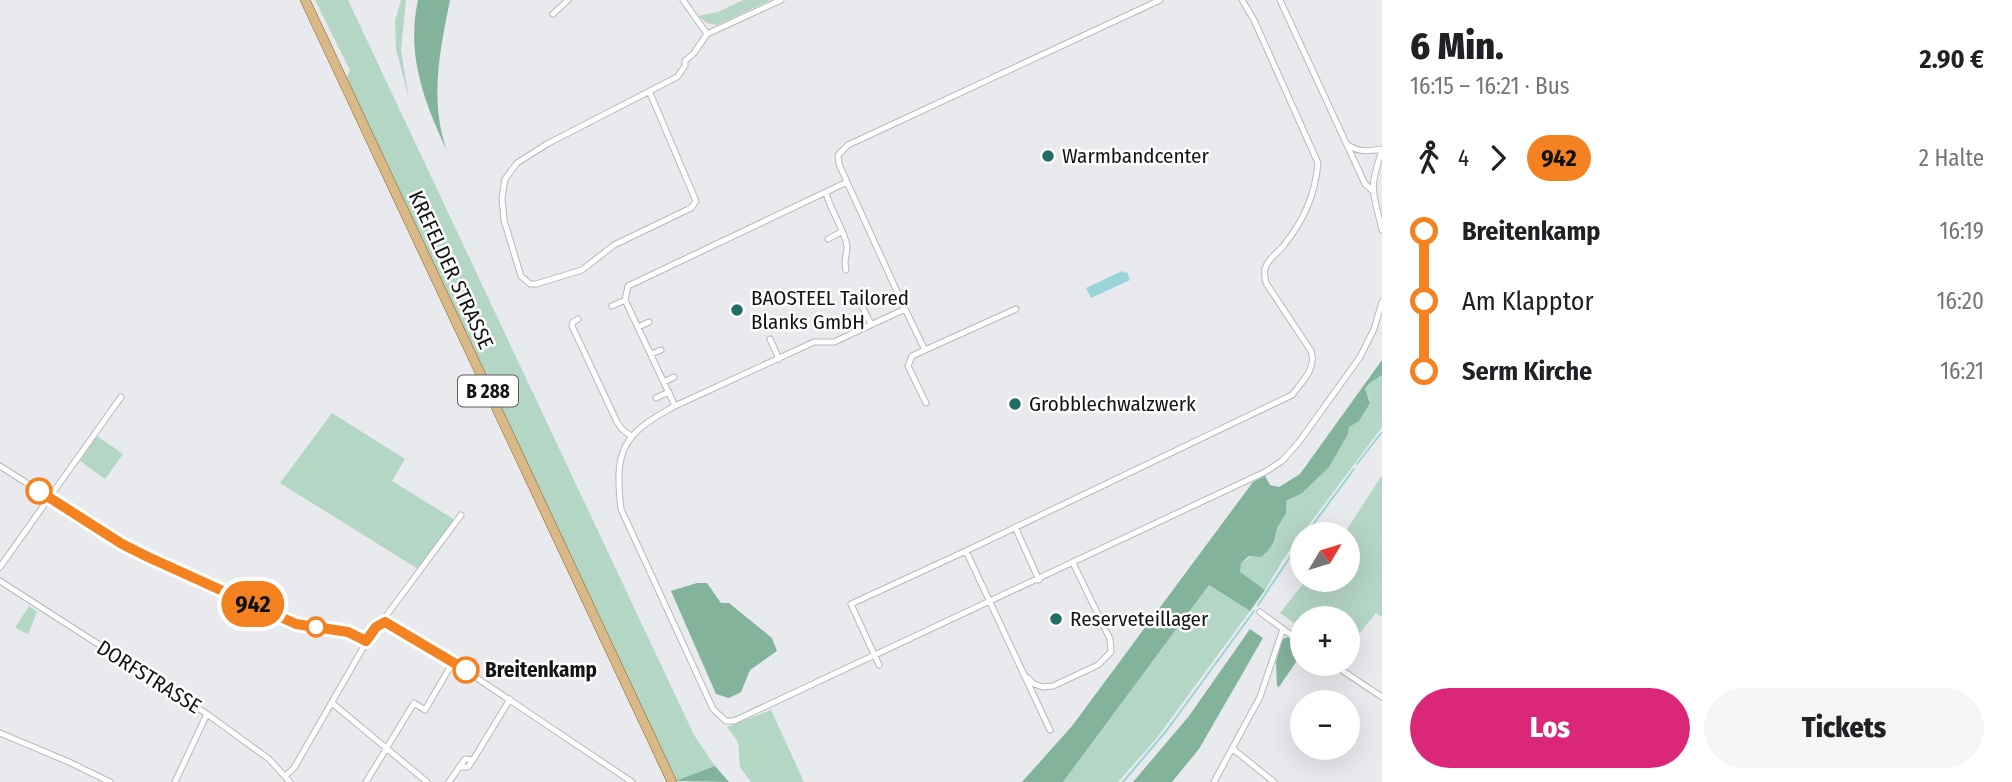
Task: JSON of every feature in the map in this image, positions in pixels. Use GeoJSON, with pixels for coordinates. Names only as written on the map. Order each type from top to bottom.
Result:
{"type":"FeatureCollection","features":[{"type":"Feature","properties":{"kind":"main road","name":"KREFELDER STRASSE"},"geometry":{"type":"LineString","coordinates":[[298,0],[666,782]]}},
{"type":"Feature","properties":{"kind":"main road","name":"KREFELDER STRASSE"},"geometry":{"type":"LineString","coordinates":[[304,0],[672,782]]}},
{"type":"Feature","properties":{"kind":"street"},"geometry":{"type":"LineString","coordinates":[[553,14],[568,0]]}},
{"type":"Feature","properties":{"kind":"street"},"geometry":{"type":"LineString","coordinates":[[683,0],[707,34]]}},
{"type":"Feature","properties":{"kind":"street"},"geometry":{"type":"LineString","coordinates":[[650,93],[696,201],[691,208],[614,245],[573,275],[536,284],[526,281],[518,269],[504,220],[502,198],[505,179],[517,163],[547,144],[677,78],[685,66],[685,61],[707,34],[781,0]]}},
{"type":"Feature","properties":{"kind":"street"},"geometry":{"type":"LineString","coordinates":[[925,350],[840,167],[838,156],[848,145],[1160,0]]}},
{"type":"Feature","properties":{"kind":"street"},"geometry":{"type":"LineString","coordinates":[[879,665],[851,604],[1292,395],[1312,367],[1311,351],[1266,283],[1264,275],[1265,267],[1290,238],[1307,210],[1315,187],[1318,163],[1252,16],[1242,0]]}},
{"type":"Feature","properties":{"kind":"street"},"geometry":{"type":"LineString","coordinates":[[1280,0],[1366,184],[1372,190]]}},
{"type":"Feature","properties":{"kind":"street"},"geometry":{"type":"LineString","coordinates":[[1348,145],[1355,150],[1382,149],[1373,176],[1372,190],[1382,230]]}},
{"type":"Feature","properties":{"kind":"street"},"geometry":{"type":"LineString","coordinates":[[675,406],[625,300],[628,286],[847,182]]}},
{"type":"Feature","properties":{"kind":"street"},"geometry":{"type":"LineString","coordinates":[[826,192],[848,246],[843,261],[846,270]]}},
{"type":"Feature","properties":{"kind":"street"},"geometry":{"type":"LineString","coordinates":[[828,239],[841,232]]}},
{"type":"Feature","properties":{"kind":"street"},"geometry":{"type":"LineString","coordinates":[[858,298],[871,324]]}},
{"type":"Feature","properties":{"kind":"street"},"geometry":{"type":"LineString","coordinates":[[612,306],[625,300]]}},
{"type":"Feature","properties":{"kind":"street"},"geometry":{"type":"LineString","coordinates":[[905,309],[834,342],[814,342],[675,406],[647,421],[631,436],[624,449],[618,488],[621,509],[702,685],[719,717],[726,721],[734,721],[1265,472],[1282,461],[1299,442],[1360,357],[1374,329],[1382,303]]}},
{"type":"Feature","properties":{"kind":"street"},"geometry":{"type":"LineString","coordinates":[[926,403],[908,366],[912,356],[1016,309]]}},
{"type":"Feature","properties":{"kind":"street"},"geometry":{"type":"LineString","coordinates":[[578,319],[572,326],[617,422],[631,436]]}},
{"type":"Feature","properties":{"kind":"street"},"geometry":{"type":"LineString","coordinates":[[638,327],[649,322]]}},
{"type":"Feature","properties":{"kind":"street"},"geometry":{"type":"LineString","coordinates":[[770,339],[779,359]]}},
{"type":"Feature","properties":{"kind":"street"},"geometry":{"type":"LineString","coordinates":[[651,354],[661,349]]}},
{"type":"Feature","properties":{"kind":"street"},"geometry":{"type":"LineString","coordinates":[[664,382],[674,377]]}},
{"type":"Feature","properties":{"kind":"street"},"geometry":{"type":"LineString","coordinates":[[656,398],[669,393]]}},
{"type":"Feature","properties":{"kind":"street"},"geometry":{"type":"LineString","coordinates":[[0,567],[121,397]]}},
{"type":"Feature","properties":{"kind":"street"},"geometry":{"type":"LineString","coordinates":[[617,422],[623,415]]}},
{"type":"Feature","properties":{"kind":"street"},"geometry":{"type":"LineString","coordinates":[[0,466],[122,544],[148,557],[296,624],[348,632],[366,641]]}},
{"type":"Feature","properties":{"kind":"street"},"geometry":{"type":"LineString","coordinates":[[385,622],[386,616],[461,515]]}},
{"type":"Feature","properties":{"kind":"street"},"geometry":{"type":"LineString","coordinates":[[1015,527],[1039,580]]}},
{"type":"Feature","properties":{"kind":"street"},"geometry":{"type":"LineString","coordinates":[[967,551],[1050,730]]}},
{"type":"Feature","properties":{"kind":"street"},"geometry":{"type":"LineString","coordinates":[[1026,675],[1034,684],[1053,686],[1098,665],[1111,652],[1110,639],[1073,563]]}},
{"type":"Feature","properties":{"kind":"street","name":"DORFSTRASSE"},"geometry":{"type":"LineString","coordinates":[[0,581],[207,714],[270,759],[290,782]]}},
{"type":"Feature","properties":{"kind":"street"},"geometry":{"type":"LineString","coordinates":[[1260,612],[1290,634]]}},
{"type":"Feature","properties":{"kind":"street"},"geometry":{"type":"LineString","coordinates":[[285,776],[294,768],[366,641],[376,627],[385,622]]}},
{"type":"Feature","properties":{"kind":"street"},"geometry":{"type":"LineString","coordinates":[[385,622],[453,662],[632,782]]}},
{"type":"Feature","properties":{"kind":"street"},"geometry":{"type":"LineString","coordinates":[[1214,782],[1260,697],[1283,629]]}},
{"type":"Feature","properties":{"kind":"street"},"geometry":{"type":"LineString","coordinates":[[366,782],[414,703],[425,710],[453,662]]}},
{"type":"Feature","properties":{"kind":"street"},"geometry":{"type":"LineString","coordinates":[[1350,676],[1382,697]]}},
{"type":"Feature","properties":{"kind":"street"},"geometry":{"type":"LineString","coordinates":[[449,782],[465,759],[473,760],[510,699]]}},
{"type":"Feature","properties":{"kind":"street"},"geometry":{"type":"LineString","coordinates":[[332,703],[426,782]]}},
{"type":"Feature","properties":{"kind":"street"},"geometry":{"type":"LineString","coordinates":[[175,782],[207,714]]}},
{"type":"Feature","properties":{"kind":"street"},"geometry":{"type":"LineString","coordinates":[[0,733],[110,782]]}},
{"type":"Feature","properties":{"kind":"street"},"geometry":{"type":"LineString","coordinates":[[1233,749],[1274,782]]}},
{"type":"Feature","properties":{"kind":"green space"},"geometry":{"type":"Polygon","coordinates":[[[315,0],[348,0],[694,735],[715,766],[675,781],[349,83],[347,76],[350,70],[315,0]]]}},
{"type":"Feature","properties":{"kind":"green space"},"geometry":{"type":"Polygon","coordinates":[[[401,0],[406,0],[401,50],[409,99],[396,49],[395,21],[401,0]]]}},
{"type":"Feature","properties":{"kind":"green space"},"geometry":{"type":"Polygon","coordinates":[[[418,0],[450,0],[437,94],[438,113],[447,151],[419,77],[414,40],[418,0]]]}},
{"type":"Feature","properties":{"kind":"green space"},"geometry":{"type":"Polygon","coordinates":[[[743,0],[771,0],[717,25],[707,23],[698,16],[718,12],[743,0]]]}},
{"type":"Feature","properties":{"kind":"green space"},"geometry":{"type":"Polygon","coordinates":[[[1382,360],[1382,375],[1365,389],[1370,403],[1359,421],[1349,427],[1348,434],[1329,467],[1302,493],[1286,501],[1286,514],[1268,551],[1261,557],[1249,556],[1241,563],[1240,572],[1265,590],[1250,611],[1209,585],[1063,782],[1022,782],[1072,726],[1253,482],[1265,476],[1270,485],[1279,487],[1300,474],[1382,360]]]}},
{"type":"Feature","properties":{"kind":"green space"},"geometry":{"type":"Polygon","coordinates":[[[1382,375],[1382,427],[1311,522],[1290,522],[1290,550],[1265,590],[1239,572],[1241,563],[1274,541],[1277,528],[1286,515],[1286,501],[1305,490],[1348,434],[1349,427],[1370,400],[1365,390],[1382,375]]]}},
{"type":"Feature","properties":{"kind":"green space"},"geometry":{"type":"Polygon","coordinates":[[[332,413],[405,459],[392,481],[455,520],[418,569],[280,483],[332,413]]]}},
{"type":"Feature","properties":{"kind":"green space"},"geometry":{"type":"Polygon","coordinates":[[[97,436],[123,454],[105,479],[80,461],[97,436]]]}},
{"type":"Feature","properties":{"kind":"green space"},"geometry":{"type":"Polygon","coordinates":[[[1382,475],[1382,617],[1376,613],[1360,633],[1360,606],[1290,606],[1290,620],[1280,613],[1297,592],[1360,592],[1360,522],[1352,522],[1382,475]]]}},
{"type":"Feature","properties":{"kind":"green space"},"geometry":{"type":"Polygon","coordinates":[[[697,583],[707,583],[721,603],[729,603],[772,638],[777,651],[750,670],[741,692],[729,698],[716,694],[671,591],[697,583]]]}},
{"type":"Feature","properties":{"kind":"green space"},"geometry":{"type":"Polygon","coordinates":[[[1209,585],[1250,611],[1156,739],[1118,782],[1063,782],[1209,585]]]}},
{"type":"Feature","properties":{"kind":"green space"},"geometry":{"type":"Polygon","coordinates":[[[29,606],[37,612],[28,634],[15,628],[29,606]]]}},
{"type":"Feature","properties":{"kind":"green space"},"geometry":{"type":"Polygon","coordinates":[[[1250,629],[1263,638],[1199,749],[1172,782],[1133,782],[1189,716],[1250,629]]]}},
{"type":"Feature","properties":{"kind":"green space"},"geometry":{"type":"Polygon","coordinates":[[[1290,638],[1290,671],[1279,687],[1276,662],[1282,640],[1290,638]]]}},
{"type":"Feature","properties":{"kind":"green space"},"geometry":{"type":"Polygon","coordinates":[[[771,710],[804,782],[751,782],[740,767],[738,742],[727,727],[771,710]]]}},
{"type":"Feature","properties":{"kind":"green space"},"geometry":{"type":"Polygon","coordinates":[[[715,766],[729,782],[675,781],[715,766]]]}},
{"type":"Feature","properties":{"kind":"water"},"geometry":{"type":"Polygon","coordinates":[[[1122,271],[1127,272],[1130,280],[1091,298],[1086,288],[1122,271]]]}},
{"type":"Feature","properties":{"kind":"waterway"},"geometry":{"type":"LineString","coordinates":[[1357,464],[1382,432]]}},
{"type":"Feature","properties":{"kind":"waterway"},"geometry":{"type":"LineString","coordinates":[[1315,522],[1354,469]]}},
{"type":"Feature","properties":{"kind":"waterway"},"geometry":{"type":"LineString","coordinates":[[1258,605],[1290,557]]}},
{"type":"Feature","properties":{"kind":"waterway"},"geometry":{"type":"LineString","coordinates":[[1123,782],[1167,730],[1254,611]]}},
{"type":"Feature","properties":{"kind":"bus line","name":"942"},"geometry":{"type":"LineString","coordinates":[[39,491],[122,544],[296,624],[354,633],[366,641],[380,623],[385,622],[466,670]]}},
{"type":"Feature","properties":{"kind":"place","name":"Warmbandcenter"},"geometry":{"type":"Point","coordinates":[1048,156]}},
{"type":"Feature","properties":{"kind":"place","name":"BAOSTEEL Tailored Blanks GmbH"},"geometry":{"type":"Point","coordinates":[737,310]}},
{"type":"Feature","properties":{"kind":"place","name":"Grobblechwalzwerk"},"geometry":{"type":"Point","coordinates":[1015,404]}},
{"type":"Feature","properties":{"kind":"place","name":"Reserveteillager"},"geometry":{"type":"Point","coordinates":[1056,619]}},
{"type":"Feature","properties":{"kind":"place","name":"Breitenkamp"},"geometry":{"type":"Point","coordinates":[466,670]}}]}
